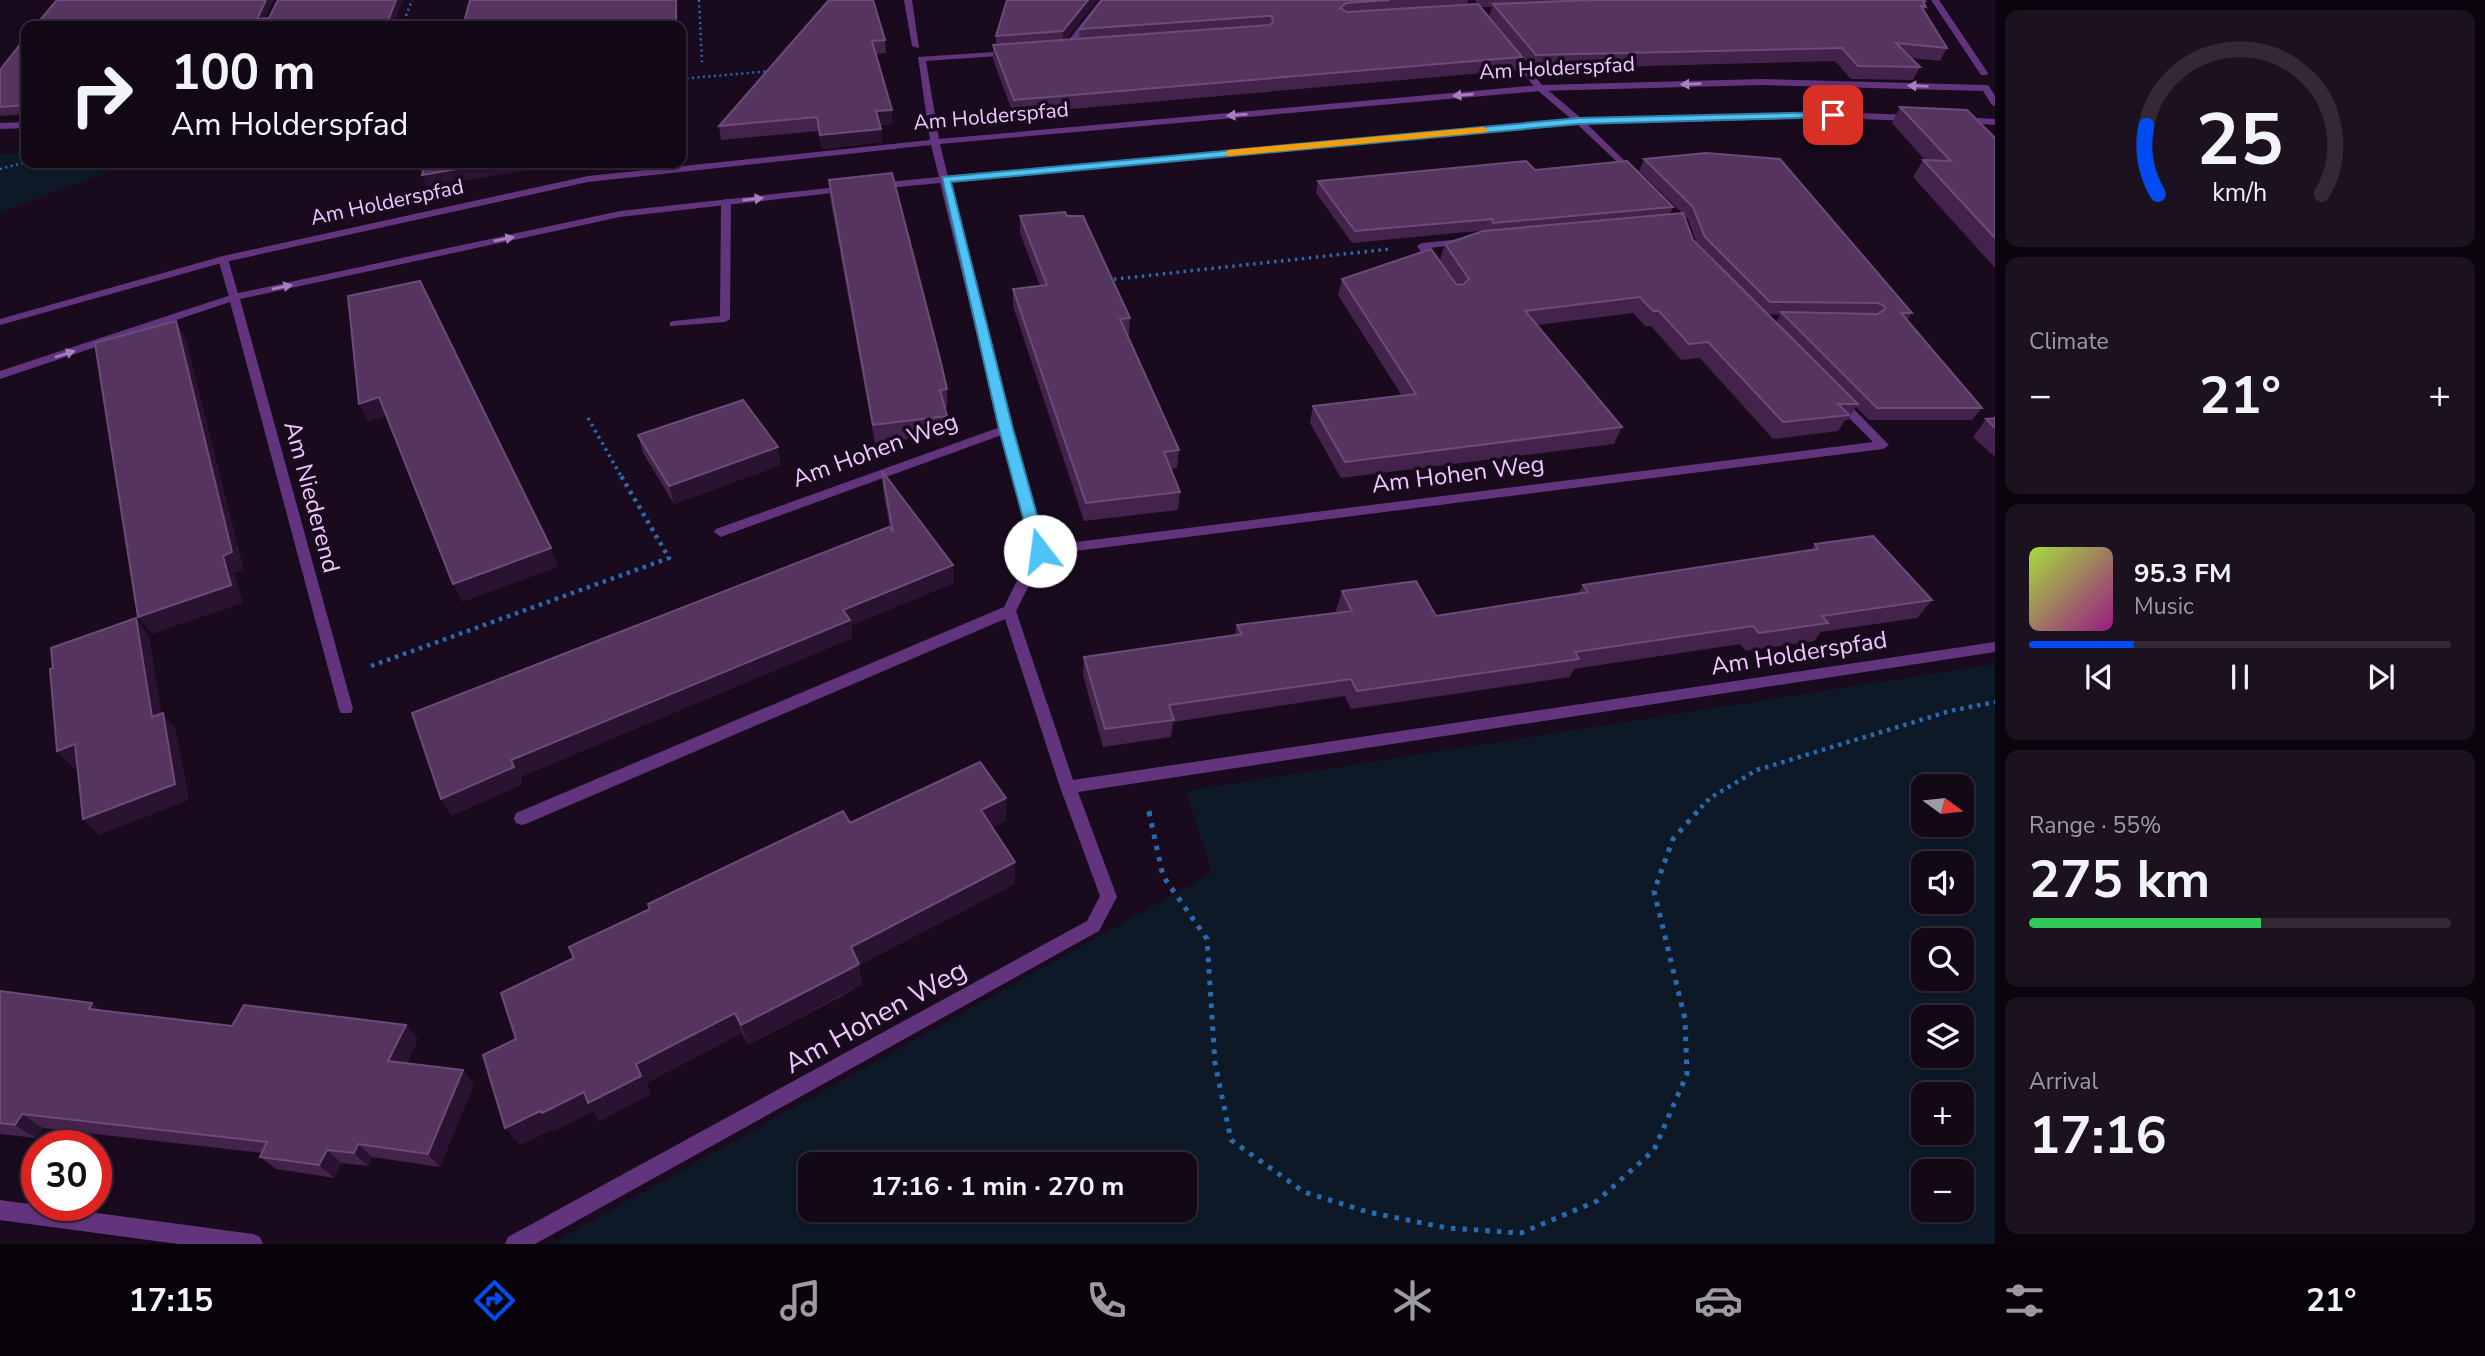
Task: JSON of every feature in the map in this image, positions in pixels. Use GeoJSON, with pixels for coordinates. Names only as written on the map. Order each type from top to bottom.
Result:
{"type":"FeatureCollection","features":[{"type":"Feature","properties":{"kind":"street"},"geometry":{"type":"LineString","coordinates":[[908,0],[916,46]]}},
{"type":"Feature","properties":{"kind":"street"},"geometry":{"type":"LineString","coordinates":[[1067,48],[1104,0]]}},
{"type":"Feature","properties":{"kind":"street"},"geometry":{"type":"LineString","coordinates":[[1935,0],[1984,73]]}},
{"type":"Feature","properties":{"kind":"street"},"geometry":{"type":"LineString","coordinates":[[1505,45],[1540,88],[1579,121],[1645,186]]}},
{"type":"Feature","properties":{"kind":"street"},"geometry":{"type":"LineString","coordinates":[[1054,49],[1080,47]]}},
{"type":"Feature","properties":{"kind":"street"},"geometry":{"type":"LineString","coordinates":[[522,818],[1009,611],[1040,551],[1006,429],[939,159],[921,59],[1014,52]]}},
{"type":"Feature","properties":{"kind":"street","name":"Am Holderspfad"},"geometry":{"type":"LineString","coordinates":[[0,322],[223,259],[588,179],[935,142],[1540,88],[1762,82],[1986,88],[1995,103]]}},
{"type":"Feature","properties":{"kind":"street"},"geometry":{"type":"LineString","coordinates":[[0,375],[234,297],[620,214],[945,179],[1579,121],[1833,115],[1928,119]]}},
{"type":"Feature","properties":{"kind":"street"},"geometry":{"type":"LineString","coordinates":[[1955,120],[1995,122]]}},
{"type":"Feature","properties":{"kind":"street"},"geometry":{"type":"LineString","coordinates":[[0,126],[21,124]]}},
{"type":"Feature","properties":{"kind":"street"},"geometry":{"type":"LineString","coordinates":[[674,324],[725,319],[726,202]]}},
{"type":"Feature","properties":{"kind":"street"},"geometry":{"type":"LineString","coordinates":[[1443,276],[1422,246],[1477,241]]}},
{"type":"Feature","properties":{"kind":"street","name":"Am Niederend"},"geometry":{"type":"LineString","coordinates":[[223,259],[346,709]]}},
{"type":"Feature","properties":{"kind":"street","name":"Am Hohen Weg"},"geometry":{"type":"LineString","coordinates":[[1040,551],[1883,445],[1835,397]]}},
{"type":"Feature","properties":{"kind":"street","name":"Am Hohen Weg"},"geometry":{"type":"LineString","coordinates":[[721,532],[1006,429]]}},
{"type":"Feature","properties":{"kind":"street","name":"Am Hohen Weg"},"geometry":{"type":"LineString","coordinates":[[515,1244],[1093,926],[1109,897],[1068,787],[1009,611]]}},
{"type":"Feature","properties":{"kind":"street","name":"Am Holderspfad"},"geometry":{"type":"LineString","coordinates":[[1141,776],[1995,647]]}},
{"type":"Feature","properties":{"kind":"street"},"geometry":{"type":"LineString","coordinates":[[1068,787],[1141,776]]}},
{"type":"Feature","properties":{"kind":"street"},"geometry":{"type":"LineString","coordinates":[[0,1210],[253,1244]]}},
{"type":"Feature","properties":{"kind":"path"},"geometry":{"type":"LineString","coordinates":[[404,21],[412,0]]}},
{"type":"Feature","properties":{"kind":"path"},"geometry":{"type":"LineString","coordinates":[[699,0],[702,62]]}},
{"type":"Feature","properties":{"kind":"path"},"geometry":{"type":"LineString","coordinates":[[686,79],[777,71]]}},
{"type":"Feature","properties":{"kind":"path"},"geometry":{"type":"LineString","coordinates":[[0,169],[21,163]]}},
{"type":"Feature","properties":{"kind":"path"},"geometry":{"type":"LineString","coordinates":[[1096,282],[1422,246]]}},
{"type":"Feature","properties":{"kind":"path"},"geometry":{"type":"LineString","coordinates":[[337,678],[669,558],[588,418]]}},
{"type":"Feature","properties":{"kind":"path"},"geometry":{"type":"LineString","coordinates":[[1141,776],[1163,876],[1207,939],[1214,1063],[1231,1140],[1304,1192],[1368,1212],[1447,1228],[1521,1233],[1597,1200],[1654,1150],[1687,1074],[1685,1019],[1654,891],[1673,839],[1710,798],[1757,770],[1950,711],[1995,702]]}},
{"type":"Feature","properties":{"kind":"shaded area"},"geometry":{"type":"Polygon","coordinates":[[[21,153],[21,168],[117,168],[0,213],[0,154],[21,153]]]}},
{"type":"Feature","properties":{"kind":"shaded area"},"geometry":{"type":"Polygon","coordinates":[[[1995,664],[1995,1244],[551,1244],[1212,873],[1186,791],[1995,664]]]}},
{"type":"Feature","properties":{"kind":"building"},"geometry":{"type":"Polygon","coordinates":[[[57,0],[266,0],[257,19],[269,18],[278,0],[396,0],[388,21],[39,21],[57,0]]]}},
{"type":"Feature","properties":{"kind":"building"},"geometry":{"type":"Polygon","coordinates":[[[470,0],[676,0],[676,21],[464,21],[470,0]]]}},
{"type":"Feature","properties":{"kind":"building"},"geometry":{"type":"Polygon","coordinates":[[[829,0],[873,0],[885,40],[872,41],[892,110],[876,111],[881,129],[820,135],[817,117],[719,126],[829,0]]]}},
{"type":"Feature","properties":{"kind":"building"},"geometry":{"type":"Polygon","coordinates":[[[1007,0],[1088,0],[1063,31],[996,36],[1007,0]]]}},
{"type":"Feature","properties":{"kind":"building"},"geometry":{"type":"Polygon","coordinates":[[[1102,0],[1390,0],[1346,3],[1340,8],[1347,12],[1478,4],[1522,57],[1014,100],[993,45],[1270,25],[1273,22],[1272,16],[1267,16],[1080,29],[1102,0]]]}},
{"type":"Feature","properties":{"kind":"building"},"geometry":{"type":"Polygon","coordinates":[[[1591,0],[1924,0],[1926,7],[1921,6],[1947,48],[1896,43],[1920,67],[1858,66],[1842,48],[1536,55],[1493,4],[1591,0]]]}},
{"type":"Feature","properties":{"kind":"building"},"geometry":{"type":"Polygon","coordinates":[[[21,43],[21,105],[0,107],[0,70],[21,43]]]}},
{"type":"Feature","properties":{"kind":"building"},"geometry":{"type":"Polygon","coordinates":[[[1900,107],[1967,110],[1995,138],[1995,238],[1923,160],[1951,161],[1900,107]]]}},
{"type":"Feature","properties":{"kind":"building"},"geometry":{"type":"Polygon","coordinates":[[[1706,153],[1780,159],[1912,313],[1901,313],[1982,408],[1877,408],[1781,312],[1878,314],[1885,309],[1884,306],[1878,303],[1770,302],[1705,237],[1693,207],[1644,159],[1706,153]]]}},
{"type":"Feature","properties":{"kind":"building"},"geometry":{"type":"Polygon","coordinates":[[[1526,161],[1535,170],[1627,161],[1673,207],[1493,223],[1492,219],[1355,231],[1318,181],[1526,161]]]}},
{"type":"Feature","properties":{"kind":"building"},"geometry":{"type":"Polygon","coordinates":[[[424,168],[463,168],[422,175],[424,168]]]}},
{"type":"Feature","properties":{"kind":"building"},"geometry":{"type":"Polygon","coordinates":[[[892,173],[947,389],[940,390],[947,416],[873,425],[829,180],[892,173]]]}},
{"type":"Feature","properties":{"kind":"building"},"geometry":{"type":"Polygon","coordinates":[[[1065,212],[1067,216],[1083,216],[1130,318],[1120,319],[1179,450],[1164,452],[1180,492],[1086,503],[1013,289],[1047,285],[1020,216],[1065,212]]]}},
{"type":"Feature","properties":{"kind":"building"},"geometry":{"type":"Polygon","coordinates":[[[1683,213],[1693,240],[1858,404],[1838,404],[1849,415],[1783,422],[1708,342],[1689,344],[1659,311],[1653,311],[1640,297],[1525,311],[1622,427],[1345,462],[1313,406],[1416,394],[1342,279],[1431,249],[1456,284],[1463,285],[1469,279],[1445,244],[1483,231],[1683,213]]]}},
{"type":"Feature","properties":{"kind":"building"},"geometry":{"type":"Polygon","coordinates":[[[420,281],[551,548],[453,584],[379,397],[359,404],[348,296],[420,281]]]}},
{"type":"Feature","properties":{"kind":"building"},"geometry":{"type":"Polygon","coordinates":[[[176,321],[232,552],[223,556],[231,585],[138,617],[95,343],[176,321]]]}},
{"type":"Feature","properties":{"kind":"building"},"geometry":{"type":"Polygon","coordinates":[[[743,400],[778,447],[669,486],[638,435],[743,400]]]}},
{"type":"Feature","properties":{"kind":"building"},"geometry":{"type":"Polygon","coordinates":[[[1995,418],[1995,428],[1986,419],[1995,418]]]}},
{"type":"Feature","properties":{"kind":"building"},"geometry":{"type":"Polygon","coordinates":[[[882,471],[953,565],[843,610],[850,620],[511,760],[514,767],[441,799],[412,713],[889,527],[893,532],[882,471]]]}},
{"type":"Feature","properties":{"kind":"building"},"geometry":{"type":"Polygon","coordinates":[[[1873,536],[1932,600],[1822,616],[1828,623],[1759,633],[1753,626],[1575,652],[1579,659],[1357,691],[1351,679],[1169,705],[1174,720],[1105,729],[1084,657],[1242,634],[1237,625],[1352,611],[1342,591],[1416,581],[1436,616],[1588,592],[1583,585],[1818,549],[1815,544],[1873,536]]]}},
{"type":"Feature","properties":{"kind":"building"},"geometry":{"type":"Polygon","coordinates":[[[136,618],[152,717],[163,713],[175,784],[83,819],[75,744],[57,751],[50,669],[53,668],[51,648],[136,618]]]}},
{"type":"Feature","properties":{"kind":"building"},"geometry":{"type":"Polygon","coordinates":[[[980,762],[1006,798],[981,810],[1015,862],[851,947],[859,964],[836,976],[741,1025],[735,1013],[636,1064],[641,1076],[588,1103],[584,1092],[505,1128],[483,1055],[516,1039],[501,993],[574,958],[569,947],[650,909],[648,904],[843,811],[850,823],[980,762]]]}},
{"type":"Feature","properties":{"kind":"building"},"geometry":{"type":"Polygon","coordinates":[[[0,991],[92,1003],[89,1009],[232,1026],[244,1005],[406,1025],[388,1061],[463,1070],[428,1154],[358,1144],[354,1153],[327,1150],[319,1165],[260,1157],[267,1142],[22,1114],[15,1125],[0,1123],[0,991]]]}},
{"type":"Feature","properties":{"kind":"slow traffic"},"geometry":{"type":"LineString","coordinates":[[1229,153],[1483,130]]}},
{"type":"Feature","properties":{"kind":"route"},"geometry":{"type":"LineString","coordinates":[[1040,551],[1006,429],[945,179],[1579,121],[1833,115]]}}]}
